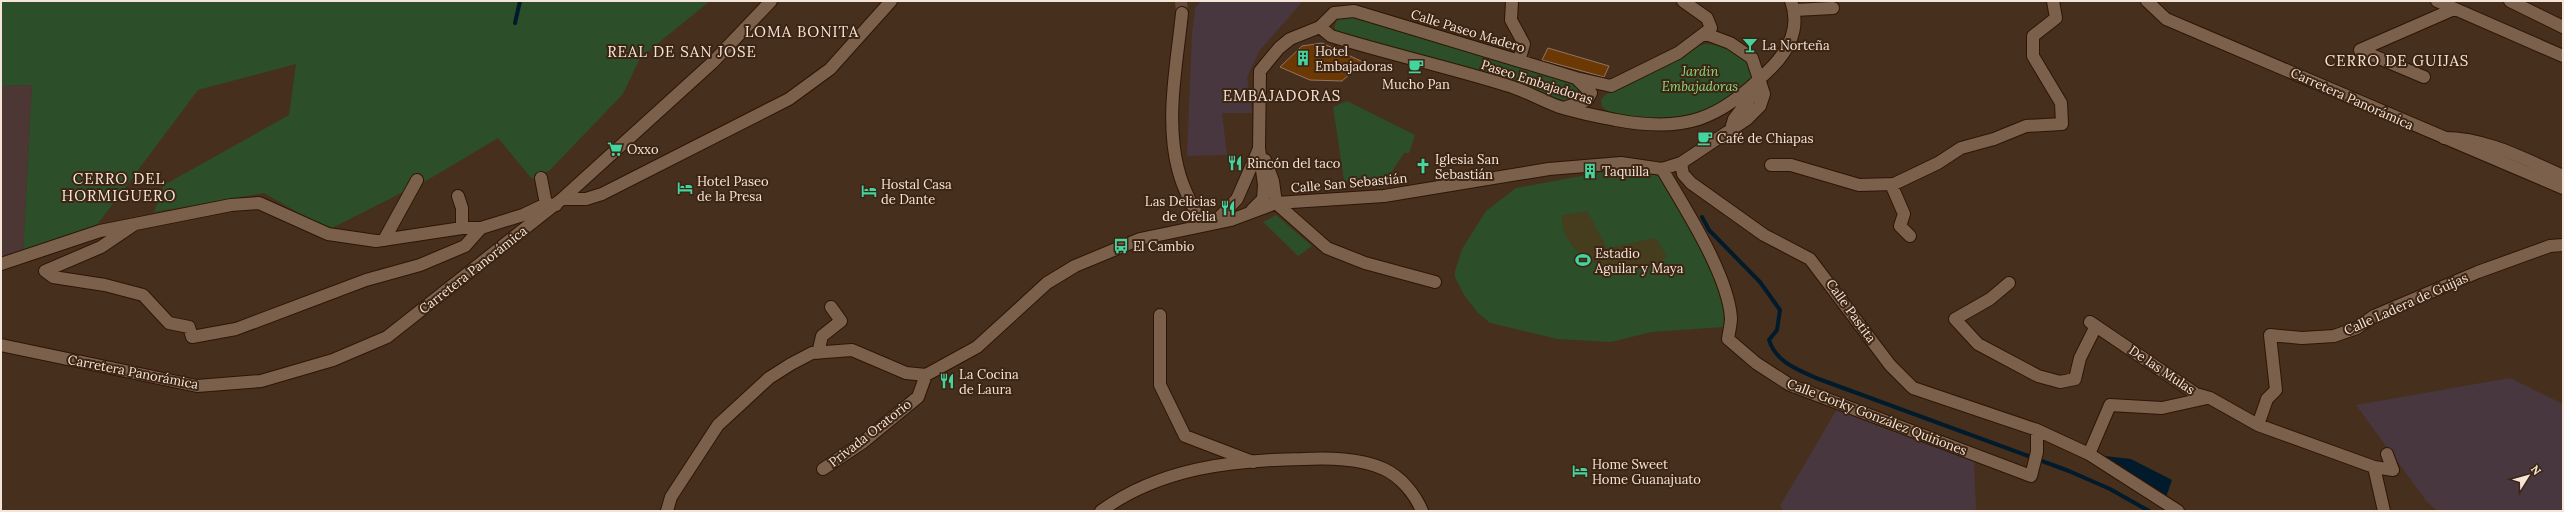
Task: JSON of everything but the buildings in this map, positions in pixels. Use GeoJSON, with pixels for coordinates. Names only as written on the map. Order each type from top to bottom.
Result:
{"type":"FeatureCollection","features":[{"type":"Feature","properties":{"kind":"street"},"geometry":{"type":"LineString","coordinates":[[555,203],[713,62],[771,1]]}},
{"type":"Feature","properties":{"kind":"street"},"geometry":{"type":"LineString","coordinates":[[1,264],[100,231],[231,205],[259,203],[328,234],[376,241],[462,228],[481,228],[555,203],[586,199],[602,194],[789,99],[830,69],[891,1]]}},
{"type":"Feature","properties":{"kind":"street"},"geometry":{"type":"LineString","coordinates":[[1512,1],[1511,20],[1524,44],[1519,61]]}},
{"type":"Feature","properties":{"kind":"street"},"geometry":{"type":"LineString","coordinates":[[1683,1],[1707,18],[1708,31]]}},
{"type":"Feature","properties":{"kind":"street"},"geometry":{"type":"LineString","coordinates":[[1772,165],[1791,165],[1859,185],[1890,184],[1938,163],[1961,148],[1994,139],[2026,126],[2062,124],[2061,103],[2032,56],[2034,36],[2056,18],[2053,1]]}},
{"type":"Feature","properties":{"kind":"street","name":"Carretera Panorámica"},"geometry":{"type":"LineString","coordinates":[[2147,1],[2166,19],[2563,188]]}},
{"type":"Feature","properties":{"kind":"street"},"geometry":{"type":"LineString","coordinates":[[2437,1],[2563,56]]}},
{"type":"Feature","properties":{"kind":"street"},"geometry":{"type":"LineString","coordinates":[[2510,1],[2563,27]]}},
{"type":"Feature","properties":{"kind":"street"},"geometry":{"type":"LineString","coordinates":[[1792,3],[1830,5]]}},
{"type":"Feature","properties":{"kind":"street","name":"Paseo Embajadoras"},"geometry":{"type":"LineString","coordinates":[[1320,27],[1331,36],[1510,86],[1562,108],[1596,116],[1665,125],[1688,123],[1715,111],[1760,82],[1788,49],[1797,17],[1792,3]]}},
{"type":"Feature","properties":{"kind":"street","name":"Calle Paseo Madero"},"geometry":{"type":"LineString","coordinates":[[1320,27],[1330,9],[1354,11],[1576,78],[1611,86]]}},
{"type":"Feature","properties":{"kind":"street"},"geometry":{"type":"LineString","coordinates":[[2424,77],[2360,50],[2454,9]]}},
{"type":"Feature","properties":{"kind":"street"},"geometry":{"type":"LineString","coordinates":[[1182,13],[1174,98],[1175,153],[1193,207],[1208,224]]}},
{"type":"Feature","properties":{"kind":"street"},"geometry":{"type":"LineString","coordinates":[[667,511],[671,497],[718,425],[769,378],[791,364],[818,353],[852,350],[906,373],[926,375],[977,347],[1047,282],[1075,266],[1140,238],[1236,218],[1256,208],[1263,199],[1264,185],[1259,148],[1258,95],[1260,71],[1279,48],[1290,39],[1320,27]]}},
{"type":"Feature","properties":{"kind":"street"},"geometry":{"type":"LineString","coordinates":[[1708,31],[1762,60],[1775,64]]}},
{"type":"Feature","properties":{"kind":"street"},"geometry":{"type":"LineString","coordinates":[[1662,169],[1681,163],[1747,119],[1760,106],[1764,94],[1755,63],[1746,52],[1708,31]]}},
{"type":"Feature","properties":{"kind":"street"},"geometry":{"type":"LineString","coordinates":[[1596,116],[1591,108],[1592,101],[1596,95],[1708,31]]}},
{"type":"Feature","properties":{"kind":"street","name":"Calle Paseo Madero"},"geometry":{"type":"LineString","coordinates":[[1562,108],[1587,100],[1591,93],[1576,78]]}},
{"type":"Feature","properties":{"kind":"street"},"geometry":{"type":"LineString","coordinates":[[2444,138],[2459,137],[2476,140],[2563,176]]}},
{"type":"Feature","properties":{"kind":"street"},"geometry":{"type":"LineString","coordinates":[[1208,224],[1228,212],[1249,178],[1259,148]]}},
{"type":"Feature","properties":{"kind":"street"},"geometry":{"type":"LineString","coordinates":[[1259,148],[1273,181],[1276,203],[1327,248],[1365,263],[1435,282]]}},
{"type":"Feature","properties":{"kind":"street","name":"Calle San Sebastián"},"geometry":{"type":"LineString","coordinates":[[1236,218],[1276,203],[1384,196],[1549,169],[1621,163],[1662,169]]}},
{"type":"Feature","properties":{"kind":"street","name":"Calle Pastita"},"geometry":{"type":"LineString","coordinates":[[1681,163],[1683,174],[1690,183],[1764,235],[1810,259],[1822,272],[1890,365],[1913,388],[2037,430],[2089,454],[2178,511]]}},
{"type":"Feature","properties":{"kind":"street","name":"Calle Gorky González Quiñones"},"geometry":{"type":"LineString","coordinates":[[1662,169],[1705,243],[1724,290],[1732,318],[1728,340],[1756,363],[1790,385],[2032,472],[2037,452],[2037,430]]}},
{"type":"Feature","properties":{"kind":"street"},"geometry":{"type":"LineString","coordinates":[[541,178],[555,203]]}},
{"type":"Feature","properties":{"kind":"street"},"geometry":{"type":"LineString","coordinates":[[384,240],[417,180]]}},
{"type":"Feature","properties":{"kind":"street"},"geometry":{"type":"LineString","coordinates":[[1890,184],[1904,214],[1900,226],[1910,236]]}},
{"type":"Feature","properties":{"kind":"street"},"geometry":{"type":"LineString","coordinates":[[458,196],[462,208],[462,228]]}},
{"type":"Feature","properties":{"kind":"street","name":"Carretera Panorámica"},"geometry":{"type":"LineString","coordinates":[[1,345],[197,386],[261,381],[333,360],[387,337],[555,203]]}},
{"type":"Feature","properties":{"kind":"street"},"geometry":{"type":"LineString","coordinates":[[135,224],[101,247],[45,271],[53,277],[105,285],[143,295],[169,323],[189,327],[192,336],[236,329],[366,280],[420,265],[464,246],[481,228]]}},
{"type":"Feature","properties":{"kind":"street","name":"Calle Ladera de Guijas"},"geometry":{"type":"LineString","coordinates":[[2258,425],[2267,399],[2276,390],[2270,335],[2302,338],[2334,336],[2357,328],[2374,316],[2478,272],[2550,246],[2563,245]]}},
{"type":"Feature","properties":{"kind":"street","name":"De las Mulas"},"geometry":{"type":"LineString","coordinates":[[2009,283],[1990,299],[1956,319],[1978,344],[2038,376],[2060,382],[2075,379],[2076,366],[2093,324],[2196,394],[2210,398],[2258,425],[2374,467],[2393,470],[2387,454]]}},
{"type":"Feature","properties":{"kind":"street"},"geometry":{"type":"LineString","coordinates":[[818,353],[822,336],[841,321],[831,307]]}},
{"type":"Feature","properties":{"kind":"street"},"geometry":{"type":"LineString","coordinates":[[1160,315],[1160,385],[1185,436],[1253,462]]}},
{"type":"Feature","properties":{"kind":"street","name":"Privada Oratorio"},"geometry":{"type":"LineString","coordinates":[[823,469],[862,443],[918,397],[926,375]]}},
{"type":"Feature","properties":{"kind":"street"},"geometry":{"type":"LineString","coordinates":[[2089,454],[2110,405],[2162,408],[2210,398]]}},
{"type":"Feature","properties":{"kind":"street"},"geometry":{"type":"LineString","coordinates":[[1101,511],[1136,490],[1182,472],[1212,465],[1328,459],[1355,461],[1383,468],[1403,483],[1419,503],[1422,511]]}},
{"type":"Feature","properties":{"kind":"street"},"geometry":{"type":"LineString","coordinates":[[2374,467],[2384,511]]}},
{"type":"Feature","properties":{"kind":"shaded area"},"geometry":{"type":"Polygon","coordinates":[[[1201,1],[1303,1],[1260,50],[1247,77],[1252,113],[1222,113],[1227,155],[1187,156],[1192,34],[1195,8],[1201,1]]]}},
{"type":"Feature","properties":{"kind":"shaded area"},"geometry":{"type":"Polygon","coordinates":[[[32,85],[23,254],[1,260],[1,86],[32,85]]]}},
{"type":"Feature","properties":{"kind":"shaded area"},"geometry":{"type":"Polygon","coordinates":[[[2510,378],[2563,404],[2563,511],[2438,511],[2427,502],[2356,405],[2510,378]]]}},
{"type":"Feature","properties":{"kind":"shaded area"},"geometry":{"type":"Polygon","coordinates":[[[1837,409],[1974,461],[1976,511],[1784,511],[1780,506],[1837,409]]]}},
{"type":"Feature","properties":{"kind":"green space"},"geometry":{"type":"Polygon","coordinates":[[[1,1],[710,1],[640,58],[623,94],[550,170],[532,179],[498,138],[431,178],[328,230],[264,193],[154,212],[164,185],[289,115],[296,64],[198,90],[97,225],[23,254],[32,85],[1,86],[1,1]]]}},
{"type":"Feature","properties":{"kind":"green space"},"geometry":{"type":"Polygon","coordinates":[[[1350,13],[1575,81],[1584,94],[1582,97],[1568,101],[1562,100],[1338,34],[1334,28],[1337,20],[1350,13]]]}},
{"type":"Feature","properties":{"kind":"green space","name":"Jardin Embajadoras"},"geometry":{"type":"Polygon","coordinates":[[[1705,44],[1721,46],[1735,52],[1750,67],[1753,75],[1750,82],[1714,109],[1663,122],[1614,115],[1602,107],[1601,100],[1605,95],[1685,50],[1705,44]]]}},
{"type":"Feature","properties":{"kind":"green space"},"geometry":{"type":"Polygon","coordinates":[[[1347,101],[1415,135],[1409,153],[1404,153],[1385,182],[1357,186],[1344,180],[1333,107],[1347,101]]]}},
{"type":"Feature","properties":{"kind":"green space","name":"Estadio Aguilar y Maya"},"geometry":{"type":"Polygon","coordinates":[[[1619,169],[1660,174],[1684,213],[1729,307],[1724,317],[1724,327],[1651,332],[1611,342],[1557,339],[1490,323],[1478,313],[1464,295],[1455,277],[1455,271],[1462,249],[1486,211],[1516,188],[1619,169]]]}},
{"type":"Feature","properties":{"kind":"green space"},"geometry":{"type":"Polygon","coordinates":[[[1276,215],[1312,246],[1298,256],[1263,222],[1276,215]]]}},
{"type":"Feature","properties":{"kind":"sand"},"geometry":{"type":"Polygon","coordinates":[[[1587,211],[1607,248],[1656,238],[1667,257],[1653,265],[1636,269],[1619,269],[1601,265],[1586,257],[1573,246],[1565,232],[1562,215],[1587,211]]]}},
{"type":"Feature","properties":{"kind":"water"},"geometry":{"type":"Polygon","coordinates":[[[2105,456],[2131,459],[2172,480],[2166,497],[2105,456]]]}},
{"type":"Feature","properties":{"kind":"waterway"},"geometry":{"type":"LineString","coordinates":[[515,23],[520,1]]}},
{"type":"Feature","properties":{"kind":"waterway"},"geometry":{"type":"LineString","coordinates":[[1702,217],[1709,230],[1760,282],[1780,310],[1777,330],[1769,340],[1772,348],[1788,364],[1816,378],[2069,471],[2110,489],[2149,511]]}},
{"type":"Feature","properties":{"kind":"tunnel"},"geometry":{"type":"LineString","coordinates":[[1181,1],[1182,13]]}},
{"type":"Feature","properties":{"kind":"place","name":"La Norteña"},"geometry":{"type":"Point","coordinates":[1750,45]}},
{"type":"Feature","properties":{"kind":"place","name":"Hotel Embajadoras"},"geometry":{"type":"Point","coordinates":[1303,58]}},
{"type":"Feature","properties":{"kind":"place","name":"Mucho Pan"},"geometry":{"type":"Point","coordinates":[1416,66]}},
{"type":"Feature","properties":{"kind":"place","name":"Café de Chiapas"},"geometry":{"type":"Point","coordinates":[1705,138]}},
{"type":"Feature","properties":{"kind":"place","name":"Oxxo"},"geometry":{"type":"Point","coordinates":[615,149]}},
{"type":"Feature","properties":{"kind":"place","name":"Rincón del taco"},"geometry":{"type":"Point","coordinates":[1235,163]}},
{"type":"Feature","properties":{"kind":"place","name":"Iglesia San Sebastián"},"geometry":{"type":"Point","coordinates":[1423,166]}},
{"type":"Feature","properties":{"kind":"place","name":"Taquilla"},"geometry":{"type":"Point","coordinates":[1590,171]}},
{"type":"Feature","properties":{"kind":"place","name":"Hotel Paseo de la Presa"},"geometry":{"type":"Point","coordinates":[685,188]}},
{"type":"Feature","properties":{"kind":"place","name":"Hostal Casa de Dante"},"geometry":{"type":"Point","coordinates":[869,191]}},
{"type":"Feature","properties":{"kind":"place","name":"Las Delicias de Ofelia"},"geometry":{"type":"Point","coordinates":[1228,208]}},
{"type":"Feature","properties":{"kind":"place","name":"El Cambio"},"geometry":{"type":"Point","coordinates":[1121,246]}},
{"type":"Feature","properties":{"kind":"place","name":"Estadio Aguilar y Maya"},"geometry":{"type":"Point","coordinates":[1583,260]}},
{"type":"Feature","properties":{"kind":"place","name":"La Cocina de Laura"},"geometry":{"type":"Point","coordinates":[947,381]}},
{"type":"Feature","properties":{"kind":"place","name":"Home Sweet Home Guanajuato"},"geometry":{"type":"Point","coordinates":[1580,471]}},
{"type":"Feature","properties":{"kind":"district","name":"LOMA BONITA"},"geometry":{"type":"Point","coordinates":[802,31]}},
{"type":"Feature","properties":{"kind":"district","name":"REAL DE SAN JOSE"},"geometry":{"type":"Point","coordinates":[682,51]}},
{"type":"Feature","properties":{"kind":"district","name":"CERRO DE GUIJAS"},"geometry":{"type":"Point","coordinates":[2397,60]}},
{"type":"Feature","properties":{"kind":"district","name":"EMBAJADORAS"},"geometry":{"type":"Point","coordinates":[1282,95]}},
{"type":"Feature","properties":{"kind":"district","name":"CERRO DEL HORMIGUERO"},"geometry":{"type":"Point","coordinates":[119,186]}}]}
